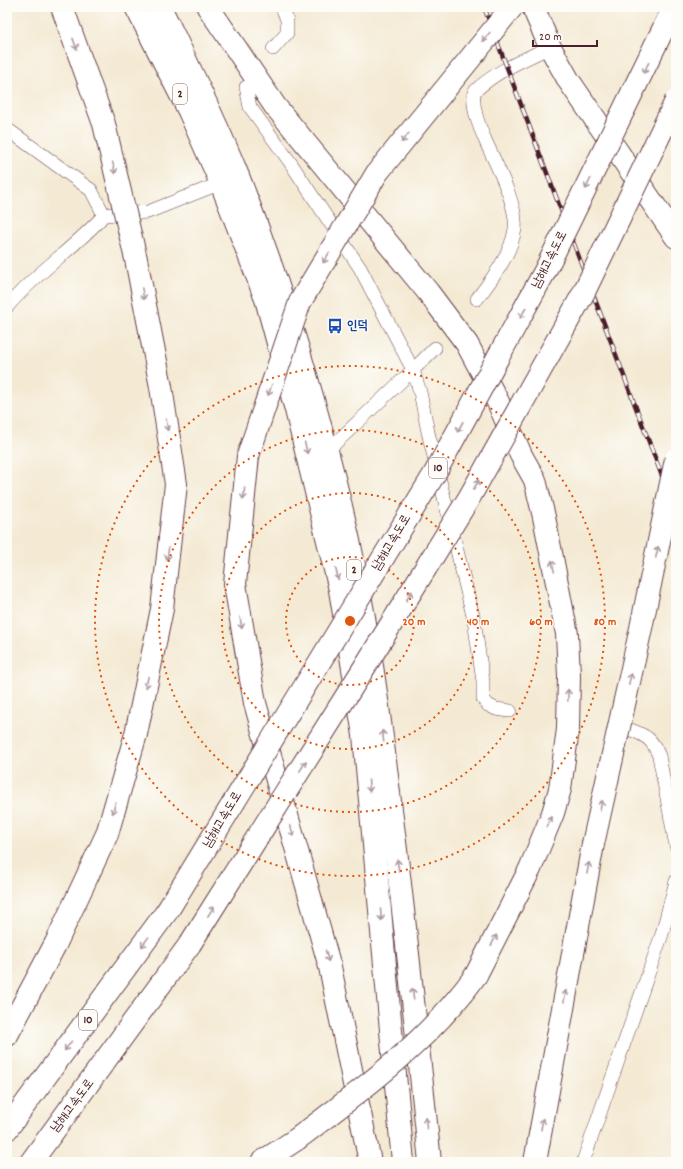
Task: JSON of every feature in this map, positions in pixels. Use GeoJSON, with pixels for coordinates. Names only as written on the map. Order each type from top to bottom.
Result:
{"type":"FeatureCollection","features":[{"type":"Feature","properties":{"kind":"main road"},"geometry":{"type":"LineString","coordinates":[[7,1035],[56,943],[107,834],[136,734],[162,610],[176,484],[161,387],[136,259],[104,124],[62,7]]}},
{"type":"Feature","properties":{"kind":"main road","name":"2"},"geometry":{"type":"LineString","coordinates":[[136,7],[189,111],[221,183],[266,299],[296,410],[340,590],[364,735],[403,1162]]}},
{"type":"Feature","properties":{"kind":"main road","name":"2"},"geometry":{"type":"LineString","coordinates":[[160,7],[240,182],[285,307],[305,372],[342,511],[366,624],[381,725],[416,1020],[430,1162]]}},
{"type":"Feature","properties":{"kind":"main road"},"geometry":{"type":"LineString","coordinates":[[208,7],[275,106],[428,292],[467,344],[498,402],[521,455],[535,480],[544,517],[567,634],[569,676],[568,729],[560,789],[553,813],[530,869],[476,975],[456,1003],[381,1076],[297,1139],[262,1162]]}},
{"type":"Feature","properties":{"kind":"main road"},"geometry":{"type":"LineString","coordinates":[[370,1162],[330,967],[255,703],[235,584],[248,456],[300,302],[377,173],[512,7]]}},
{"type":"Feature","properties":{"kind":"main road"},"geometry":{"type":"LineString","coordinates":[[533,7],[550,47],[569,81],[676,237]]}},
{"type":"Feature","properties":{"kind":"main road","name":"남해고속도로"},"geometry":{"type":"LineString","coordinates":[[7,1129],[168,910],[435,473],[545,271],[674,7]]}},
{"type":"Feature","properties":{"kind":"main road","name":"남해고속도로"},"geometry":{"type":"LineString","coordinates":[[31,1162],[190,944],[469,498],[583,294],[676,101]]}},
{"type":"Feature","properties":{"kind":"main road"},"geometry":{"type":"LineString","coordinates":[[535,1162],[592,844],[641,628],[676,459]]}},
{"type":"Feature","properties":{"kind":"lane"},"geometry":{"type":"LineString","coordinates":[[273,49],[288,33],[287,20],[282,7]]}},
{"type":"Feature","properties":{"kind":"lane"},"geometry":{"type":"LineString","coordinates":[[477,299],[503,263],[515,229],[510,196],[485,139],[472,104],[474,92],[486,80],[506,68],[550,47]]}},
{"type":"Feature","properties":{"kind":"lane"},"geometry":{"type":"LineString","coordinates":[[246,88],[250,107],[290,162],[360,268],[413,370],[474,620],[483,681],[483,698],[488,705],[496,709],[510,711]]}},
{"type":"Feature","properties":{"kind":"lane"},"geometry":{"type":"LineString","coordinates":[[7,129],[90,190],[104,215]]}},
{"type":"Feature","properties":{"kind":"lane"},"geometry":{"type":"LineString","coordinates":[[7,307],[35,277],[89,232],[104,215],[148,212],[221,183]]}},
{"type":"Feature","properties":{"kind":"lane"},"geometry":{"type":"LineString","coordinates":[[327,451],[413,370],[434,348]]}},
{"type":"Feature","properties":{"kind":"lane"},"geometry":{"type":"LineString","coordinates":[[631,730],[645,735],[654,744],[659,756],[676,846]]}},
{"type":"Feature","properties":{"kind":"lane"},"geometry":{"type":"LineString","coordinates":[[583,1162],[662,934],[676,881]]}},
{"type":"Feature","properties":{"kind":"railway"},"geometry":{"type":"LineString","coordinates":[[484,7],[676,513]]}},
{"type":"Feature","properties":{"kind":"place","name":"인덕"},"geometry":{"type":"Point","coordinates":[335,326]}}]}
